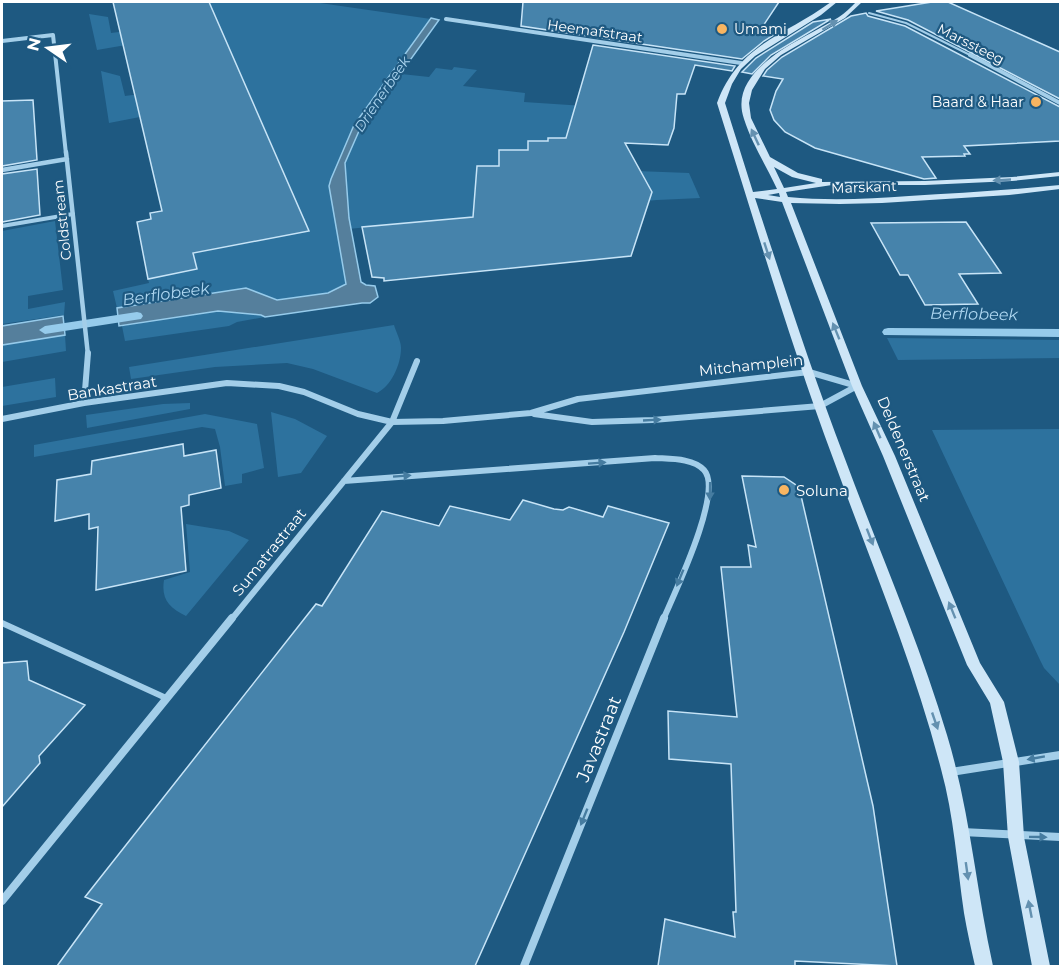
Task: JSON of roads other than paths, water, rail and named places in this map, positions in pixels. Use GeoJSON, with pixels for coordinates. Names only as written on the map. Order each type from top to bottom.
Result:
{"type":"FeatureCollection","features":[{"type":"Feature","properties":{"kind":"main road"},"geometry":{"type":"LineString","coordinates":[[834,2],[808,22],[766,45],[741,63],[725,86],[721,102],[791,326],[903,625],[950,772],[962,832],[973,915],[984,966]]}},
{"type":"Feature","properties":{"kind":"main road","name":"Deldenerstraat"},"geometry":{"type":"LineString","coordinates":[[859,2],[843,17],[779,54],[754,78],[745,103],[747,118],[781,189],[858,386],[974,665],[997,702],[1011,762],[1016,837],[1041,966]]}},
{"type":"Feature","properties":{"kind":"main road","name":"Marskant"},"geometry":{"type":"LineString","coordinates":[[765,159],[806,179],[832,183]]}},
{"type":"Feature","properties":{"kind":"main road","name":"Marskant"},"geometry":{"type":"LineString","coordinates":[[751,195],[832,183],[925,183],[1060,174]]}},
{"type":"Feature","properties":{"kind":"main road","name":"Marskant"},"geometry":{"type":"LineString","coordinates":[[751,195],[785,201],[835,203],[995,194],[1060,187]]}},
{"type":"Feature","properties":{"kind":"street","name":"Heemafstraat"},"geometry":{"type":"LineString","coordinates":[[446,19],[741,63]]}},
{"type":"Feature","properties":{"kind":"street","name":"Coldstream"},"geometry":{"type":"LineString","coordinates":[[2,41],[53,35],[88,352],[84,403]]}},
{"type":"Feature","properties":{"kind":"street","name":"Marssteeg"},"geometry":{"type":"LineString","coordinates":[[970,56],[1060,103]]}},
{"type":"Feature","properties":{"kind":"street"},"geometry":{"type":"LineString","coordinates":[[2,170],[67,159]]}},
{"type":"Feature","properties":{"kind":"street"},"geometry":{"type":"LineString","coordinates":[[392,422],[417,361]]}},
{"type":"Feature","properties":{"kind":"street","name":"Mitchamplein"},"geometry":{"type":"LineString","coordinates":[[227,383],[279,386],[304,392],[358,414],[392,422],[443,421],[531,413],[578,399],[809,372],[858,386]]}},
{"type":"Feature","properties":{"kind":"street","name":"Bankastraat"},"geometry":{"type":"LineString","coordinates":[[2,419],[84,403],[227,383]]}},
{"type":"Feature","properties":{"kind":"street","name":"Mitchamplein"},"geometry":{"type":"LineString","coordinates":[[531,413],[592,422],[653,420],[820,406],[858,386]]}},
{"type":"Feature","properties":{"kind":"street","name":"Sumatrastraat"},"geometry":{"type":"LineString","coordinates":[[2,901],[392,422]]}},
{"type":"Feature","properties":{"kind":"street","name":"Javastraat"},"geometry":{"type":"LineString","coordinates":[[344,480],[656,458],[696,463],[709,478],[711,496],[702,523],[524,966]]}},
{"type":"Feature","properties":{"kind":"street"},"geometry":{"type":"LineString","coordinates":[[950,772],[1060,755]]}},
{"type":"Feature","properties":{"kind":"street"},"geometry":{"type":"LineString","coordinates":[[962,832],[1016,837],[1060,837]]}},
{"type":"Feature","properties":{"kind":"lane","name":"Marssteeg"},"geometry":{"type":"LineString","coordinates":[[868,13],[906,23],[970,56]]}},
{"type":"Feature","properties":{"kind":"lane"},"geometry":{"type":"LineString","coordinates":[[2,226],[73,214]]}},
{"type":"Feature","properties":{"kind":"lane"},"geometry":{"type":"LineString","coordinates":[[2,623],[166,698]]}},
{"type":"Feature","properties":{"kind":"water","name":"Drienerbeek"},"geometry":{"type":"Polygon","coordinates":[[[431,18],[439,20],[359,131],[345,163],[349,218],[361,282],[375,286],[378,297],[370,303],[265,317],[218,311],[119,326],[117,308],[246,288],[277,300],[328,293],[346,284],[329,186],[331,179],[354,125],[431,18]]]}},
{"type":"Feature","properties":{"kind":"water"},"geometry":{"type":"Polygon","coordinates":[[[63,316],[65,335],[2,345],[2,326],[63,316]]]}},
{"type":"Feature","properties":{"kind":"waterway","name":"Berflobeek"},"geometry":{"type":"LineString","coordinates":[[45,330],[137,316]]}},
{"type":"Feature","properties":{"kind":"waterway","name":"Berflobeek"},"geometry":{"type":"LineString","coordinates":[[888,332],[1060,333]]}},
{"type":"Feature","properties":{"kind":"place","name":"Umami"},"geometry":{"type":"Point","coordinates":[722,29]}},
{"type":"Feature","properties":{"kind":"place","name":"Baard & Haar"},"geometry":{"type":"Point","coordinates":[1036,102]}},
{"type":"Feature","properties":{"kind":"place","name":"Soluna"},"geometry":{"type":"Point","coordinates":[784,490]}}]}
